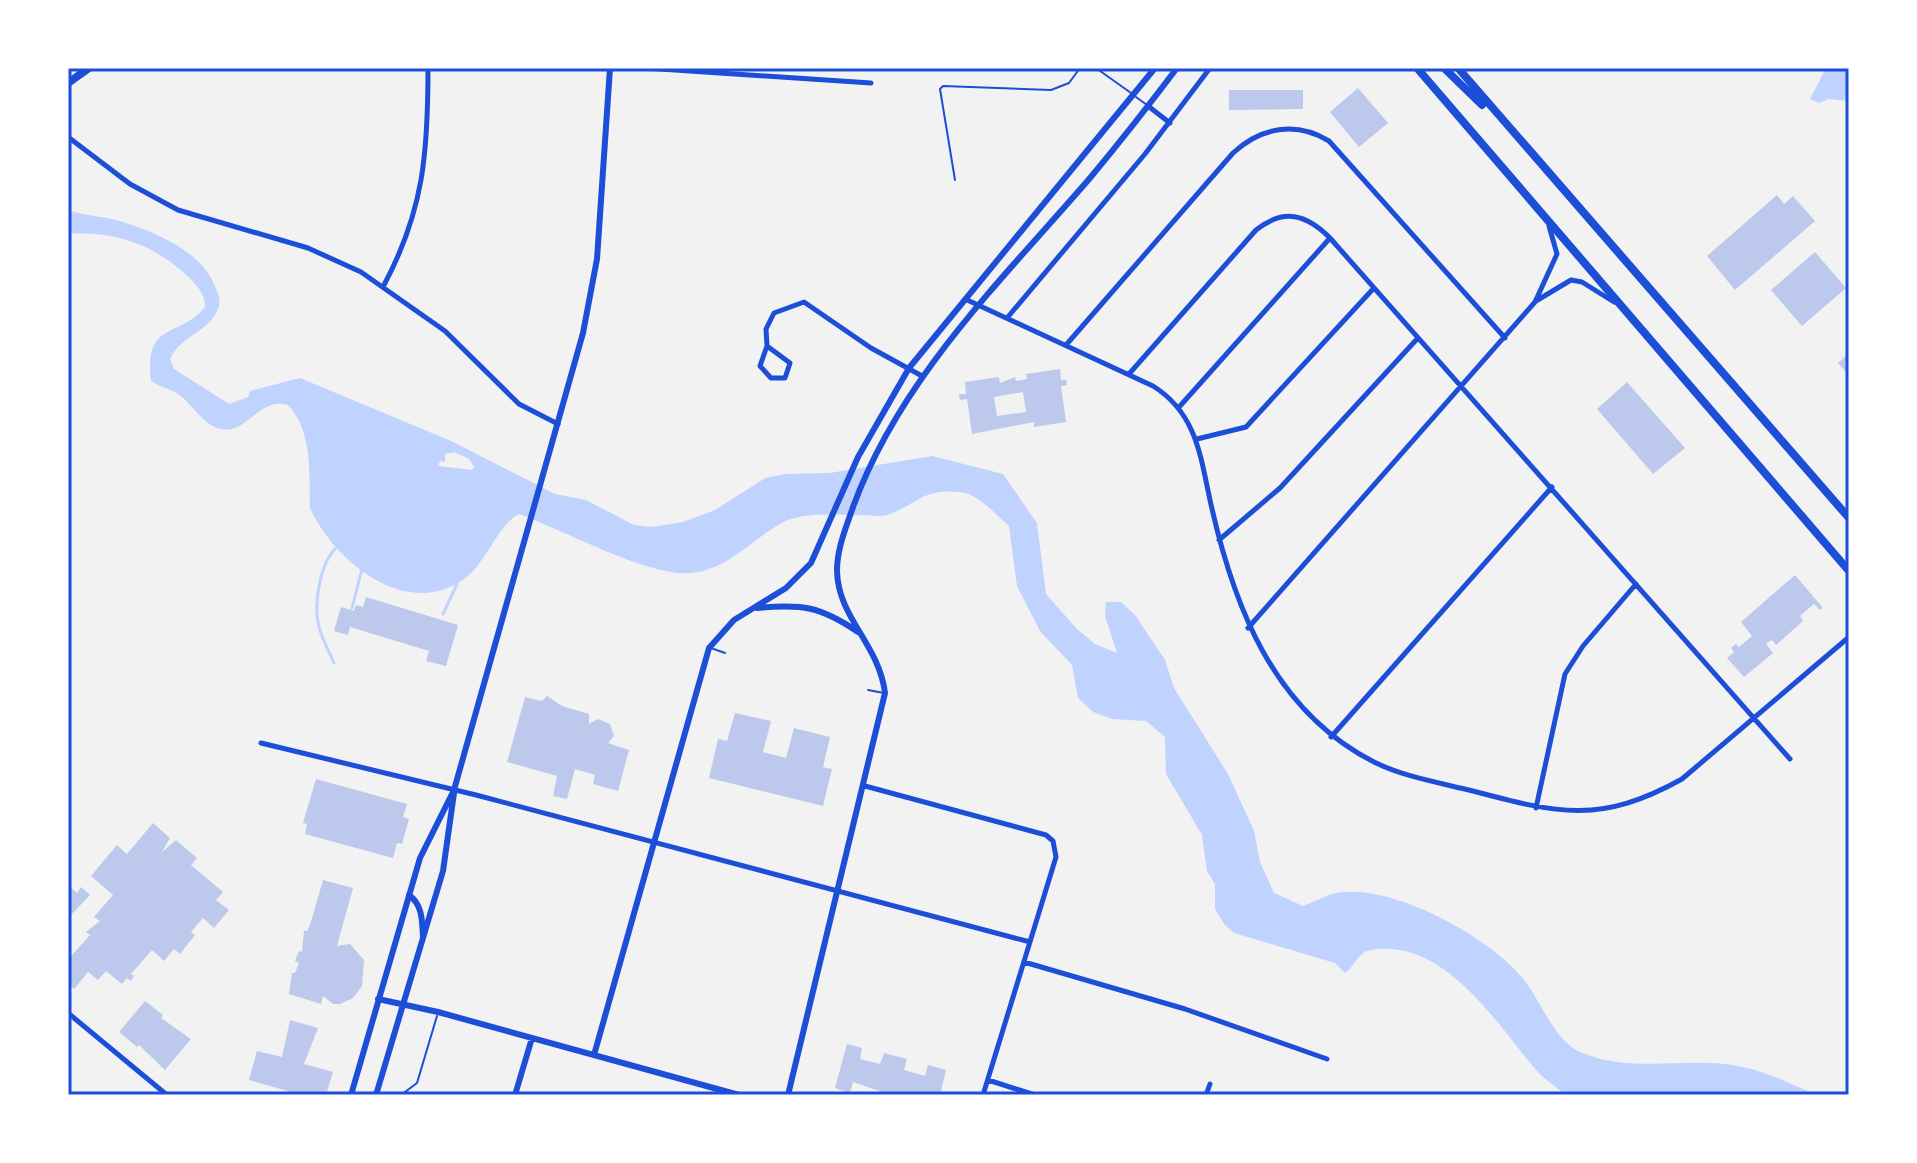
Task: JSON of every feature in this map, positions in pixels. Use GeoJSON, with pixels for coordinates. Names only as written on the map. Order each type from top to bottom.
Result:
{"type":"FeatureCollection","features":[{"type":"Feature","properties":{"kind":"highway"},"geometry":{"type":"LineString","coordinates":[[68,83],[89,68]]}},
{"type":"Feature","properties":{"kind":"highway"},"geometry":{"type":"LineString","coordinates":[[1417,68],[1849,571]]}},
{"type":"Feature","properties":{"kind":"highway"},"geometry":{"type":"LineString","coordinates":[[1444,68],[1514,136],[1635,267],[1849,518]]}},
{"type":"Feature","properties":{"kind":"highway"},"geometry":{"type":"LineString","coordinates":[[1458,68],[1514,136]]}},
{"type":"Feature","properties":{"kind":"street"},"geometry":{"type":"LineString","coordinates":[[384,285],[407,240],[421,192],[428,134],[428,68]]}},
{"type":"Feature","properties":{"kind":"street"},"geometry":{"type":"LineString","coordinates":[[376,1095],[423,945],[443,871],[454,790],[583,333],[597,259],[610,68]]}},
{"type":"Feature","properties":{"kind":"street"},"geometry":{"type":"LineString","coordinates":[[645,68],[871,83]]}},
{"type":"Feature","properties":{"kind":"street"},"geometry":{"type":"LineString","coordinates":[[594,1055],[709,648],[734,620],[800,576],[819,549],[858,457],[909,368],[963,298],[1054,195],[1155,68]]}},
{"type":"Feature","properties":{"kind":"street"},"geometry":{"type":"LineString","coordinates":[[788,1095],[885,693],[876,655],[839,593],[837,566],[848,521],[873,462],[922,376],[1177,68]]}},
{"type":"Feature","properties":{"kind":"street"},"geometry":{"type":"LineString","coordinates":[[1007,318],[1170,123],[1210,68]]}},
{"type":"Feature","properties":{"kind":"street"},"geometry":{"type":"LineString","coordinates":[[1148,106],[1170,123]]}},
{"type":"Feature","properties":{"kind":"street"},"geometry":{"type":"LineString","coordinates":[[1066,345],[1233,153],[1261,132],[1285,130],[1308,131],[1329,141],[1505,338]]}},
{"type":"Feature","properties":{"kind":"street"},"geometry":{"type":"LineString","coordinates":[[68,137],[116,174],[169,206],[209,222],[321,253],[384,285],[445,331],[512,398],[558,424]]}},
{"type":"Feature","properties":{"kind":"street"},"geometry":{"type":"LineString","coordinates":[[1129,374],[1266,222],[1277,216],[1296,215],[1316,225],[1552,487],[1790,759]]}},
{"type":"Feature","properties":{"kind":"street"},"geometry":{"type":"LineString","coordinates":[[1248,628],[1535,302],[1557,254],[1548,221]]}},
{"type":"Feature","properties":{"kind":"street"},"geometry":{"type":"LineString","coordinates":[[1180,406],[1330,238]]}},
{"type":"Feature","properties":{"kind":"street"},"geometry":{"type":"LineString","coordinates":[[1535,302],[1571,280],[1582,282],[1622,307]]}},
{"type":"Feature","properties":{"kind":"street"},"geometry":{"type":"LineString","coordinates":[[1197,439],[1236,432],[1255,419],[1373,289]]}},
{"type":"Feature","properties":{"kind":"street"},"geometry":{"type":"LineString","coordinates":[[963,298],[1129,374],[1166,394],[1180,406],[1197,439],[1219,540],[1248,628],[1291,696],[1331,737],[1392,769],[1536,808],[1588,812],[1617,808],[1654,795],[1682,779],[1849,637]]}},
{"type":"Feature","properties":{"kind":"street"},"geometry":{"type":"LineString","coordinates":[[767,346],[790,363],[785,378],[771,378],[763,371],[761,359],[767,346],[766,329],[774,313],[804,302],[871,348],[922,376]]}},
{"type":"Feature","properties":{"kind":"street"},"geometry":{"type":"LineString","coordinates":[[1219,540],[1280,488],[1417,339]]}},
{"type":"Feature","properties":{"kind":"street"},"geometry":{"type":"LineString","coordinates":[[1331,737],[1552,487]]}},
{"type":"Feature","properties":{"kind":"street"},"geometry":{"type":"LineString","coordinates":[[1536,808],[1565,674],[1583,646],[1636,584]]}},
{"type":"Feature","properties":{"kind":"street"},"geometry":{"type":"LineString","coordinates":[[755,608],[811,607],[826,611],[861,634]]}},
{"type":"Feature","properties":{"kind":"street"},"geometry":{"type":"LineString","coordinates":[[261,743],[454,790],[1030,942]]}},
{"type":"Feature","properties":{"kind":"street"},"geometry":{"type":"LineString","coordinates":[[865,786],[1046,835],[1053,841],[1056,857],[983,1095]]}},
{"type":"Feature","properties":{"kind":"street"},"geometry":{"type":"LineString","coordinates":[[351,1094],[420,858],[454,790]]}},
{"type":"Feature","properties":{"kind":"street"},"geometry":{"type":"LineString","coordinates":[[409,895],[416,900],[421,914],[423,945]]}},
{"type":"Feature","properties":{"kind":"street"},"geometry":{"type":"LineString","coordinates":[[1024,962],[1185,1009],[1327,1059]]}},
{"type":"Feature","properties":{"kind":"street"},"geometry":{"type":"LineString","coordinates":[[378,999],[438,1012],[739,1095]]}},
{"type":"Feature","properties":{"kind":"street"},"geometry":{"type":"LineString","coordinates":[[69,1017],[167,1095]]}},
{"type":"Feature","properties":{"kind":"street"},"geometry":{"type":"LineString","coordinates":[[515,1095],[532,1038]]}},
{"type":"Feature","properties":{"kind":"street"},"geometry":{"type":"LineString","coordinates":[[988,1080],[1035,1095]]}},
{"type":"Feature","properties":{"kind":"street"},"geometry":{"type":"LineString","coordinates":[[1206,1095],[1210,1084]]}},
{"type":"Feature","properties":{"kind":"lane"},"geometry":{"type":"LineString","coordinates":[[955,180],[940,89],[943,86],[1051,90],[1069,83],[1080,68]]}},
{"type":"Feature","properties":{"kind":"lane"},"geometry":{"type":"LineString","coordinates":[[1096,68],[1148,106]]}},
{"type":"Feature","properties":{"kind":"lane"},"geometry":{"type":"LineString","coordinates":[[709,648],[725,653]]}},
{"type":"Feature","properties":{"kind":"lane"},"geometry":{"type":"LineString","coordinates":[[868,690],[885,693]]}},
{"type":"Feature","properties":{"kind":"lane"},"geometry":{"type":"LineString","coordinates":[[401,1095],[417,1083],[438,1012]]}},
{"type":"Feature","properties":{"kind":"lane"},"geometry":{"type":"LineString","coordinates":[[351,1094],[366,1095]]}},
{"type":"Feature","properties":{"kind":"water"},"geometry":{"type":"Polygon","coordinates":[[[1826,68],[1849,68],[1849,101],[1829,99],[1819,103],[1810,99],[1826,68]]]}},
{"type":"Feature","properties":{"kind":"water"},"geometry":{"type":"Polygon","coordinates":[[[68,210],[116,220],[171,242],[206,270],[219,296],[219,307],[207,325],[180,345],[170,359],[174,369],[229,404],[248,397],[250,391],[300,378],[451,441],[555,494],[586,500],[634,525],[652,527],[683,522],[715,510],[765,478],[785,474],[830,473],[932,456],[1003,474],[1037,523],[1046,594],[1095,644],[1117,653],[1105,616],[1106,602],[1121,602],[1135,615],[1165,660],[1174,688],[1228,774],[1254,831],[1260,862],[1274,893],[1303,906],[1337,893],[1360,892],[1385,896],[1439,917],[1510,964],[1525,981],[1563,1039],[1580,1052],[1600,1059],[1640,1064],[1702,1063],[1743,1067],[1771,1075],[1817,1095],[1565,1095],[1537,1071],[1466,988],[1445,970],[1422,957],[1397,949],[1371,950],[1362,954],[1345,973],[1335,963],[1234,933],[1215,909],[1215,884],[1207,871],[1202,835],[1166,774],[1165,737],[1146,721],[1112,719],[1093,712],[1078,698],[1072,665],[1040,631],[1017,586],[1009,526],[974,496],[960,492],[936,492],[884,516],[831,514],[798,517],[780,524],[727,561],[690,573],[652,568],[519,514],[506,525],[469,575],[447,588],[423,593],[400,590],[377,580],[337,549],[310,508],[306,440],[288,405],[269,406],[238,427],[221,429],[203,419],[178,394],[151,381],[150,362],[158,339],[195,317],[205,307],[195,283],[144,246],[115,237],[68,234],[68,210]],[[454,452],[445,454],[445,462],[440,461],[438,466],[472,470],[474,467],[469,459],[454,452]]]}},
{"type":"Feature","properties":{"kind":"building"},"geometry":{"type":"Polygon","coordinates":[[[1358,88],[1388,123],[1359,147],[1330,112],[1358,88]]]}},
{"type":"Feature","properties":{"kind":"building"},"geometry":{"type":"Polygon","coordinates":[[[1229,90],[1303,90],[1303,109],[1229,110],[1229,90]]]}},
{"type":"Feature","properties":{"kind":"building"},"geometry":{"type":"Polygon","coordinates":[[[1777,195],[1784,204],[1793,196],[1815,221],[1735,290],[1707,256],[1777,195]]]}},
{"type":"Feature","properties":{"kind":"building"},"geometry":{"type":"Polygon","coordinates":[[[1815,252],[1846,288],[1802,326],[1771,290],[1815,252]]]}},
{"type":"Feature","properties":{"kind":"building"},"geometry":{"type":"Polygon","coordinates":[[[1849,353],[1849,376],[1838,363],[1849,353]]]}},
{"type":"Feature","properties":{"kind":"building"},"geometry":{"type":"Polygon","coordinates":[[[1060,369],[1061,380],[1066,380],[1067,385],[1061,386],[1066,422],[1034,427],[1034,422],[972,434],[967,399],[960,400],[959,394],[966,394],[965,382],[999,377],[1000,383],[1015,377],[1016,381],[1027,379],[1026,374],[1060,369]],[[1023,392],[994,397],[997,416],[1026,412],[1023,392]]]}},
{"type":"Feature","properties":{"kind":"building"},"geometry":{"type":"Polygon","coordinates":[[[1627,382],[1685,448],[1653,474],[1597,409],[1627,382]]]}},
{"type":"Feature","properties":{"kind":"building"},"geometry":{"type":"Polygon","coordinates":[[[1795,575],[1823,608],[1820,610],[1814,604],[1800,616],[1803,621],[1776,645],[1772,640],[1766,644],[1773,653],[1744,677],[1727,658],[1734,652],[1731,648],[1736,644],[1739,647],[1752,636],[1741,622],[1795,575]]]}},
{"type":"Feature","properties":{"kind":"building"},"geometry":{"type":"Polygon","coordinates":[[[366,597],[458,625],[446,666],[426,661],[429,651],[350,627],[348,635],[334,631],[341,607],[354,611],[356,605],[363,607],[366,597]]]}},
{"type":"Feature","properties":{"kind":"building"},"geometry":{"type":"Polygon","coordinates":[[[547,696],[562,706],[589,714],[589,724],[598,719],[610,724],[614,736],[608,743],[629,750],[618,791],[593,784],[595,775],[575,769],[567,799],[553,796],[557,776],[507,762],[525,697],[542,701],[547,696]]]}},
{"type":"Feature","properties":{"kind":"building"},"geometry":{"type":"Polygon","coordinates":[[[735,713],[771,721],[763,752],[786,758],[794,728],[830,737],[823,767],[832,769],[823,806],[709,778],[718,739],[727,741],[735,713]]]}},
{"type":"Feature","properties":{"kind":"building"},"geometry":{"type":"Polygon","coordinates":[[[316,779],[407,804],[403,817],[409,819],[402,844],[397,843],[393,858],[305,834],[307,824],[303,823],[316,779]]]}},
{"type":"Feature","properties":{"kind":"building"},"geometry":{"type":"Polygon","coordinates":[[[153,823],[170,838],[162,852],[176,840],[197,858],[191,865],[223,892],[216,900],[229,910],[214,928],[203,918],[191,932],[195,935],[180,954],[174,949],[164,961],[152,950],[131,974],[134,976],[131,981],[127,978],[122,984],[106,971],[98,980],[88,972],[74,989],[68,984],[68,952],[72,955],[90,935],[86,932],[100,921],[94,917],[113,895],[91,876],[117,845],[127,854],[153,823]]]}},
{"type":"Feature","properties":{"kind":"building"},"geometry":{"type":"Polygon","coordinates":[[[323,880],[353,888],[337,946],[350,944],[364,960],[362,986],[353,998],[340,1004],[333,1004],[323,996],[321,1004],[289,994],[292,973],[295,973],[299,963],[295,961],[299,951],[302,952],[304,931],[310,925],[323,880]]]}},
{"type":"Feature","properties":{"kind":"building"},"geometry":{"type":"Polygon","coordinates":[[[68,885],[77,893],[81,887],[90,895],[68,918],[68,885]]]}},
{"type":"Feature","properties":{"kind":"building"},"geometry":{"type":"Polygon","coordinates":[[[145,1001],[163,1015],[161,1018],[191,1039],[165,1070],[139,1045],[137,1047],[119,1032],[145,1001]]]}},
{"type":"Feature","properties":{"kind":"building"},"geometry":{"type":"Polygon","coordinates":[[[290,1020],[318,1028],[304,1064],[333,1072],[326,1095],[302,1095],[249,1080],[257,1051],[282,1057],[290,1020]]]}},
{"type":"Feature","properties":{"kind":"building"},"geometry":{"type":"Polygon","coordinates":[[[847,1044],[862,1048],[860,1059],[880,1064],[884,1053],[907,1059],[904,1070],[925,1076],[928,1065],[946,1070],[940,1095],[891,1095],[853,1082],[850,1093],[835,1088],[847,1044]]]}},
{"type":"Feature","properties":{"kind":"waterway"},"geometry":{"type":"LineString","coordinates":[[334,663],[320,632],[317,607],[322,573],[337,547]]}},
{"type":"Feature","properties":{"kind":"waterway"},"geometry":{"type":"LineString","coordinates":[[352,608],[362,569]]}},
{"type":"Feature","properties":{"kind":"waterway"},"geometry":{"type":"LineString","coordinates":[[443,614],[457,584]]}}]}
